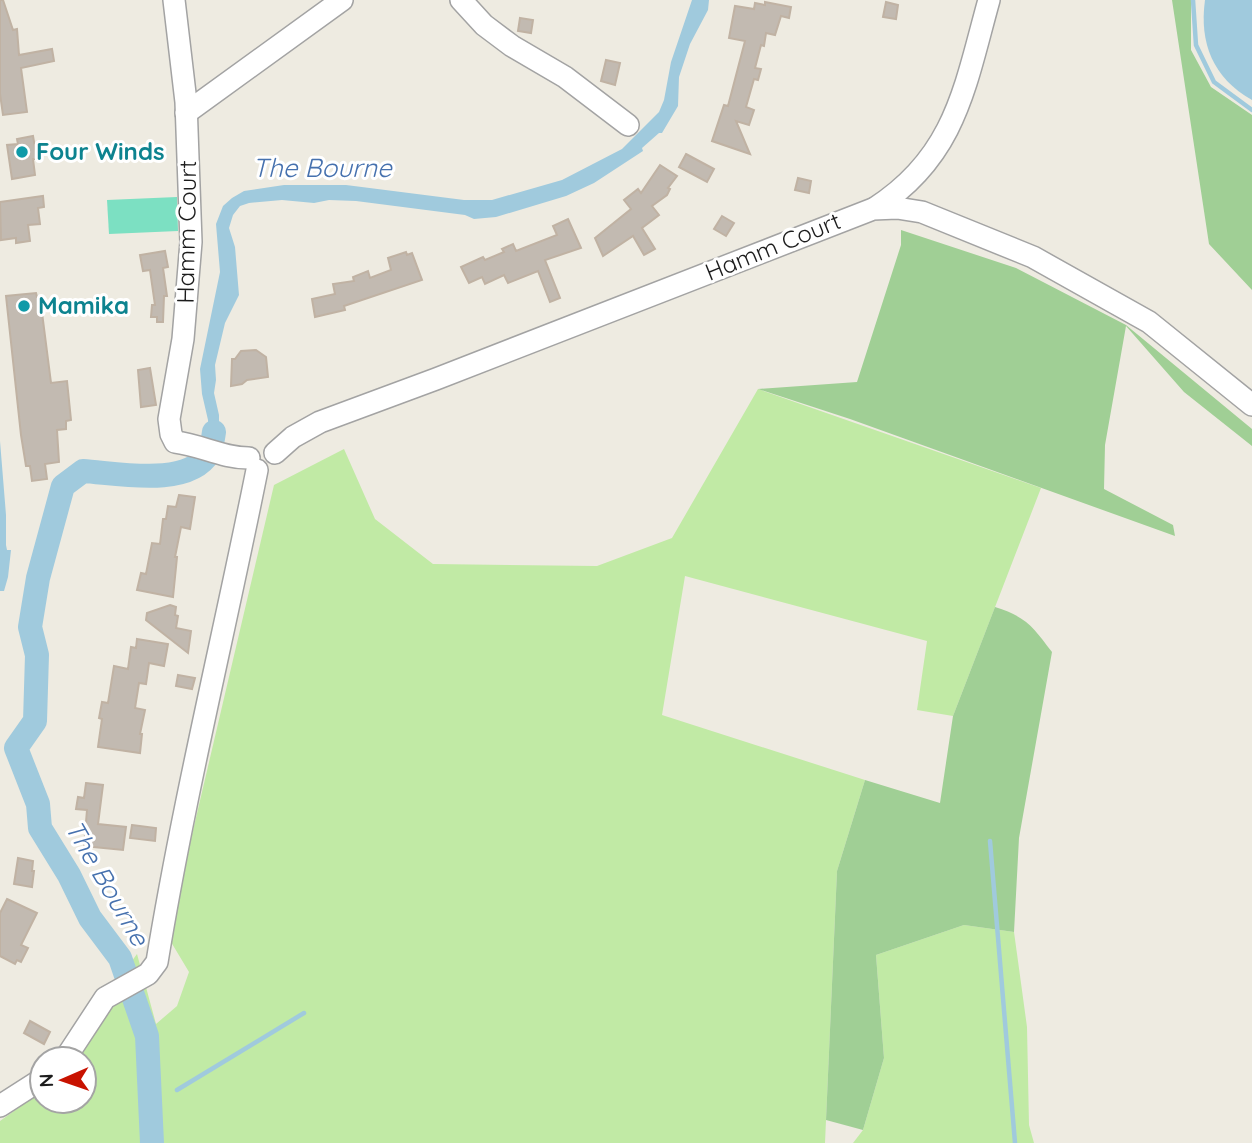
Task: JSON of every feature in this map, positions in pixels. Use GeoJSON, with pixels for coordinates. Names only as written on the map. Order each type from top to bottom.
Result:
{"type":"FeatureCollection","features":[{"type":"Feature","properties":{"kind":"street","name":"Hamm Court"},"geometry":{"type":"LineString","coordinates":[[174,0],[186,114],[191,266],[183,339],[169,419],[175,442],[195,444],[253,464],[251,449],[260,444],[269,446],[275,453],[293,437],[320,422],[873,209],[897,208],[928,214],[1033,257],[1149,322],[1252,405]]}},
{"type":"Feature","properties":{"kind":"street"},"geometry":{"type":"LineString","coordinates":[[186,114],[342,0]]}},
{"type":"Feature","properties":{"kind":"street"},"geometry":{"type":"LineString","coordinates":[[461,0],[484,25],[512,46],[565,77],[628,125]]}},
{"type":"Feature","properties":{"kind":"street"},"geometry":{"type":"LineString","coordinates":[[873,209],[897,194],[917,176],[950,127],[959,108],[989,0]]}},
{"type":"Feature","properties":{"kind":"street"},"geometry":{"type":"LineString","coordinates":[[917,176],[919,193],[928,214]]}},
{"type":"Feature","properties":{"kind":"street"},"geometry":{"type":"LineString","coordinates":[[74,1045],[105,998],[148,974],[157,962],[185,805],[228,613],[253,464]]}},
{"type":"Feature","properties":{"kind":"street"},"geometry":{"type":"LineString","coordinates":[[0,1105],[28,1088]]}},
{"type":"Feature","properties":{"kind":"green space"},"geometry":{"type":"Polygon","coordinates":[[[1172,0],[1191,0],[1191,50],[1211,87],[1252,115],[1252,290],[1209,244],[1172,0]]]}},
{"type":"Feature","properties":{"kind":"green space"},"geometry":{"type":"Polygon","coordinates":[[[177,197],[178,231],[109,234],[107,200],[177,197]]]}},
{"type":"Feature","properties":{"kind":"green space"},"geometry":{"type":"Polygon","coordinates":[[[901,230],[1016,268],[1126,325],[1252,429],[1252,446],[1184,392],[1126,326],[1105,445],[1104,489],[1173,525],[1175,536],[850,419],[758,389],[857,382],[901,245],[901,230]]]}},
{"type":"Feature","properties":{"kind":"green space"},"geometry":{"type":"Polygon","coordinates":[[[758,389],[1041,488],[953,716],[917,710],[927,641],[685,576],[662,715],[865,780],[837,871],[825,1143],[0,1143],[0,1121],[28,1101],[28,1115],[98,1115],[98,1045],[76,1045],[137,954],[156,1024],[177,1006],[189,972],[168,937],[274,485],[344,449],[375,519],[433,564],[597,566],[672,538],[758,389]]]}},
{"type":"Feature","properties":{"kind":"green space"},"geometry":{"type":"Polygon","coordinates":[[[995,607],[1028,624],[1052,652],[1019,838],[1014,932],[964,925],[876,955],[884,1058],[863,1130],[826,1120],[837,871],[865,780],[940,803],[953,716],[995,607]]]}},
{"type":"Feature","properties":{"kind":"green space"},"geometry":{"type":"Polygon","coordinates":[[[964,925],[1014,932],[1027,1027],[1029,1125],[1034,1143],[853,1143],[863,1130],[884,1058],[876,955],[964,925]]]}},
{"type":"Feature","properties":{"kind":"water"},"geometry":{"type":"Polygon","coordinates":[[[692,0],[709,0],[708,10],[690,44],[679,77],[678,106],[662,133],[642,148],[643,151],[594,183],[566,196],[496,217],[474,219],[465,215],[356,201],[329,200],[314,203],[282,200],[240,206],[233,215],[229,228],[235,247],[239,295],[225,323],[215,365],[214,393],[219,415],[219,443],[208,439],[208,420],[200,369],[220,272],[216,224],[223,206],[244,191],[284,185],[346,185],[464,200],[492,200],[562,180],[622,149],[659,112],[671,62],[692,0]]]}},
{"type":"Feature","properties":{"kind":"water"},"geometry":{"type":"Polygon","coordinates":[[[1205,0],[1252,0],[1252,100],[1227,81],[1212,58],[1204,31],[1205,0]]]}},
{"type":"Feature","properties":{"kind":"water"},"geometry":{"type":"Polygon","coordinates":[[[0,441],[6,545],[7,550],[11,550],[4,591],[0,591],[0,441]]]}},
{"type":"Feature","properties":{"kind":"building"},"geometry":{"type":"Polygon","coordinates":[[[0,0],[3,0],[13,30],[17,29],[19,55],[52,49],[54,61],[21,68],[27,112],[3,115],[0,94],[0,0]]]}},
{"type":"Feature","properties":{"kind":"building"},"geometry":{"type":"Polygon","coordinates":[[[765,2],[791,7],[789,18],[781,16],[775,35],[766,33],[764,46],[761,45],[755,68],[761,69],[758,80],[754,79],[746,107],[754,110],[749,125],[736,121],[750,154],[712,141],[724,105],[728,106],[745,41],[729,38],[735,6],[754,9],[755,3],[765,5],[765,2]]]}},
{"type":"Feature","properties":{"kind":"building"},"geometry":{"type":"Polygon","coordinates":[[[886,2],[898,5],[896,19],[883,17],[886,2]]]}},
{"type":"Feature","properties":{"kind":"building"},"geometry":{"type":"Polygon","coordinates":[[[520,18],[533,20],[531,33],[518,31],[520,18]]]}},
{"type":"Feature","properties":{"kind":"building"},"geometry":{"type":"Polygon","coordinates":[[[606,60],[620,63],[615,85],[601,81],[606,60]]]}},
{"type":"Feature","properties":{"kind":"building","name":"Four Winds"},"geometry":{"type":"Polygon","coordinates":[[[33,136],[37,159],[33,159],[35,175],[12,179],[7,145],[18,144],[17,139],[33,136]]]}},
{"type":"Feature","properties":{"kind":"building"},"geometry":{"type":"Polygon","coordinates":[[[686,154],[714,169],[707,182],[679,167],[686,154]]]}},
{"type":"Feature","properties":{"kind":"building"},"geometry":{"type":"Polygon","coordinates":[[[660,165],[677,176],[668,188],[670,189],[667,195],[652,206],[659,215],[642,228],[655,249],[644,255],[633,236],[603,256],[595,238],[631,209],[624,200],[638,189],[641,193],[660,165]]]}},
{"type":"Feature","properties":{"kind":"building"},"geometry":{"type":"Polygon","coordinates":[[[798,178],[811,181],[809,193],[795,190],[798,178]]]}},
{"type":"Feature","properties":{"kind":"building"},"geometry":{"type":"Polygon","coordinates":[[[43,196],[44,207],[38,208],[40,224],[28,225],[30,241],[16,243],[16,238],[1,240],[0,202],[43,196]]]}},
{"type":"Feature","properties":{"kind":"building"},"geometry":{"type":"Polygon","coordinates":[[[722,216],[734,223],[726,236],[714,229],[722,216]]]}},
{"type":"Feature","properties":{"kind":"building"},"geometry":{"type":"Polygon","coordinates":[[[568,219],[581,248],[545,260],[560,298],[550,302],[538,271],[508,283],[504,275],[485,284],[482,277],[469,283],[461,267],[483,257],[485,260],[504,252],[502,249],[513,244],[516,251],[557,235],[553,226],[568,219]]]}},
{"type":"Feature","properties":{"kind":"building"},"geometry":{"type":"Polygon","coordinates":[[[165,251],[168,267],[163,268],[167,296],[164,296],[163,322],[157,322],[157,317],[151,317],[152,305],[155,305],[150,270],[143,271],[140,255],[165,251]]]}},
{"type":"Feature","properties":{"kind":"building"},"geometry":{"type":"Polygon","coordinates":[[[406,252],[407,255],[412,253],[422,280],[344,306],[345,310],[315,317],[312,299],[335,294],[333,284],[354,281],[353,277],[368,271],[370,278],[391,270],[388,258],[406,252]]]}},
{"type":"Feature","properties":{"kind":"building"},"geometry":{"type":"Polygon","coordinates":[[[36,293],[37,297],[40,297],[51,383],[67,381],[71,420],[66,421],[66,429],[57,430],[59,462],[45,464],[47,479],[32,481],[30,466],[26,466],[21,435],[6,296],[36,293]]]}},
{"type":"Feature","properties":{"kind":"building"},"geometry":{"type":"Polygon","coordinates":[[[256,350],[266,357],[268,377],[231,386],[232,359],[241,351],[256,350]]]}},
{"type":"Feature","properties":{"kind":"building"},"geometry":{"type":"Polygon","coordinates":[[[150,368],[156,405],[141,407],[138,370],[150,368]]]}},
{"type":"Feature","properties":{"kind":"building"},"geometry":{"type":"Polygon","coordinates":[[[179,495],[195,497],[190,529],[181,527],[175,557],[173,597],[137,590],[141,573],[146,574],[152,543],[160,544],[163,519],[166,519],[168,506],[176,507],[179,495]]]}},
{"type":"Feature","properties":{"kind":"building"},"geometry":{"type":"Polygon","coordinates":[[[170,605],[176,607],[176,628],[191,631],[188,653],[146,620],[147,613],[170,605]]]}},
{"type":"Feature","properties":{"kind":"building"},"geometry":{"type":"Polygon","coordinates":[[[137,639],[168,644],[164,666],[149,663],[146,684],[139,683],[135,708],[145,710],[140,734],[140,753],[98,747],[102,702],[108,703],[114,666],[128,669],[131,647],[136,648],[137,639]]]}},
{"type":"Feature","properties":{"kind":"building"},"geometry":{"type":"Polygon","coordinates":[[[178,675],[195,678],[192,689],[176,686],[178,675]]]}},
{"type":"Feature","properties":{"kind":"building"},"geometry":{"type":"Polygon","coordinates":[[[86,783],[103,785],[98,824],[126,827],[123,850],[84,846],[87,810],[76,809],[78,797],[84,798],[86,783]]]}},
{"type":"Feature","properties":{"kind":"building"},"geometry":{"type":"Polygon","coordinates":[[[132,825],[156,828],[155,841],[130,838],[132,825]]]}},
{"type":"Feature","properties":{"kind":"building"},"geometry":{"type":"Polygon","coordinates":[[[18,858],[33,861],[32,887],[14,884],[18,858]]]}},
{"type":"Feature","properties":{"kind":"building"},"geometry":{"type":"Polygon","coordinates":[[[7,899],[37,913],[21,945],[28,948],[21,962],[17,960],[15,964],[0,956],[0,913],[7,899]]]}},
{"type":"Feature","properties":{"kind":"building"},"geometry":{"type":"Polygon","coordinates":[[[30,1021],[50,1032],[44,1044],[24,1033],[30,1021]]]}},
{"type":"Feature","properties":{"kind":"waterway"},"geometry":{"type":"LineString","coordinates":[[1193,0],[1196,45],[1214,82],[1252,110]]}},
{"type":"Feature","properties":{"kind":"waterway","name":"The Bourne"},"geometry":{"type":"LineString","coordinates":[[152,1143],[147,1036],[120,958],[90,918],[69,875],[40,828],[38,804],[16,748],[35,721],[37,655],[30,627],[38,578],[63,486],[83,471],[151,476],[185,471],[199,464],[209,453],[214,432]]}},
{"type":"Feature","properties":{"kind":"waterway"},"geometry":{"type":"LineString","coordinates":[[990,841],[1015,1143]]}},
{"type":"Feature","properties":{"kind":"waterway"},"geometry":{"type":"LineString","coordinates":[[177,1090],[304,1013]]}},
{"type":"Feature","properties":{"kind":"place","name":"Four Winds"},"geometry":{"type":"Point","coordinates":[22,152]}},
{"type":"Feature","properties":{"kind":"place","name":"Mamika"},"geometry":{"type":"Point","coordinates":[24,306]}}]}
